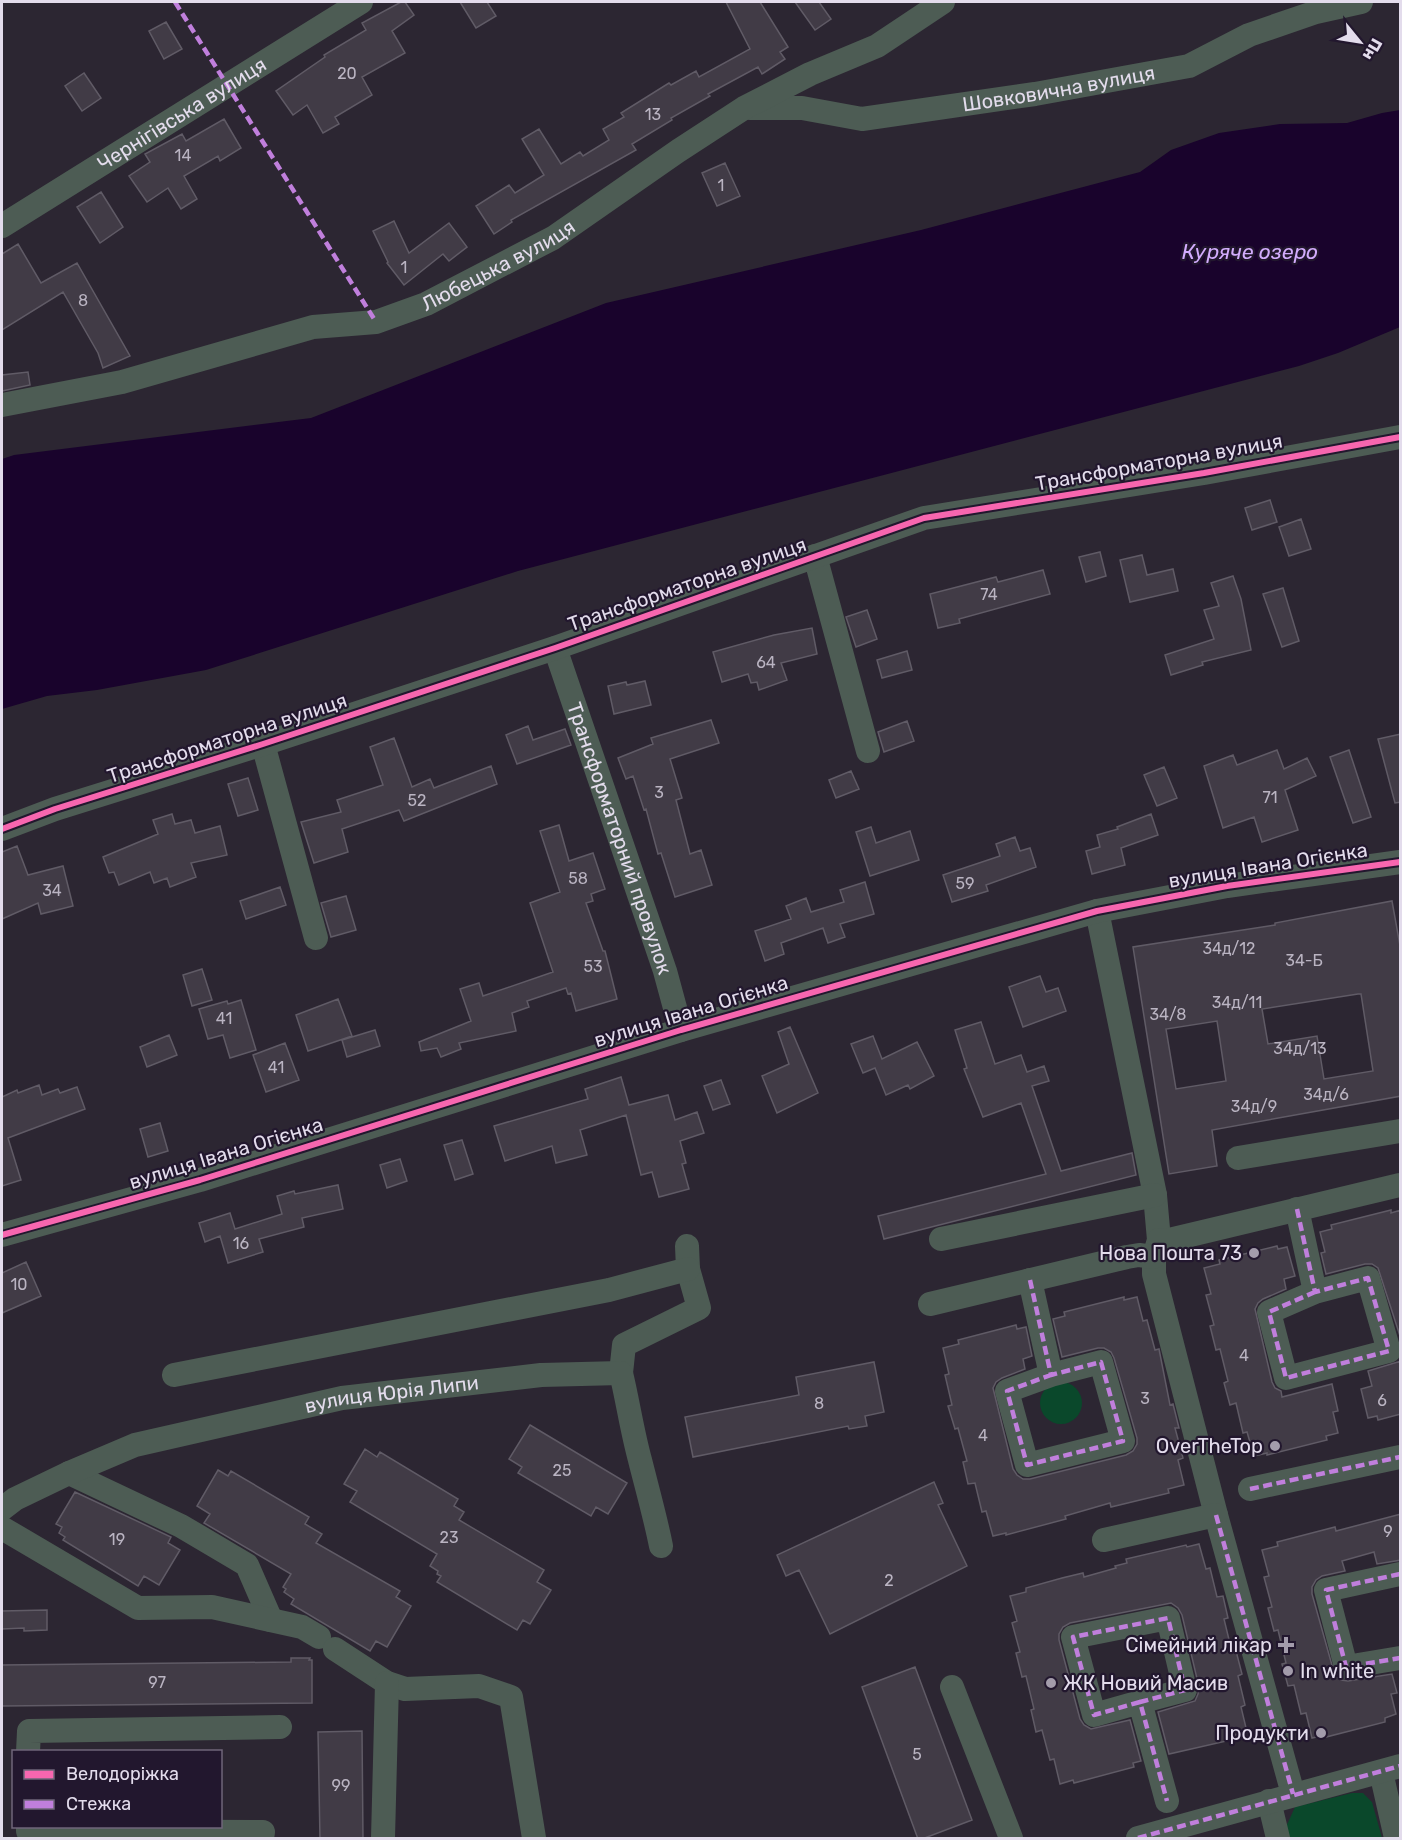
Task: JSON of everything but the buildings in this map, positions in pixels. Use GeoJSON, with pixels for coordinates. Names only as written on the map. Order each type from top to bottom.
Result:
{"type":"FeatureCollection","features":[{"type":"Feature","properties":{"kind":"street","name":"Чернігівська вулиця"},"geometry":{"type":"LineString","coordinates":[[2,226],[362,2]]}},
{"type":"Feature","properties":{"kind":"street","name":"Любецька вулиця"},"geometry":{"type":"LineString","coordinates":[[2,405],[122,382],[313,327],[376,322],[426,304],[553,238],[744,108],[810,74],[877,46],[943,2]]}},
{"type":"Feature","properties":{"kind":"street","name":"Шовковична вулиця"},"geometry":{"type":"LineString","coordinates":[[744,108],[802,108],[862,119],[1035,94],[1189,66],[1249,35],[1312,7],[1361,2]]}},
{"type":"Feature","properties":{"kind":"street","name":"Трансформаторна вулиця"},"geometry":{"type":"LineString","coordinates":[[2,829],[55,809],[263,744],[555,648],[924,518],[1204,473],[1401,437]]}},
{"type":"Feature","properties":{"kind":"street"},"geometry":{"type":"LineString","coordinates":[[815,556],[868,751]]}},
{"type":"Feature","properties":{"kind":"street","name":"Трансформаторний провулок"},"geometry":{"type":"LineString","coordinates":[[555,648],[665,971],[681,1030]]}},
{"type":"Feature","properties":{"kind":"street"},"geometry":{"type":"LineString","coordinates":[[263,744],[316,938]]}},
{"type":"Feature","properties":{"kind":"street","name":"вулиця Івана Огієнка"},"geometry":{"type":"LineString","coordinates":[[2,1235],[200,1180],[681,1030],[1097,911],[1227,886],[1401,862]]}},
{"type":"Feature","properties":{"kind":"street"},"geometry":{"type":"LineString","coordinates":[[1097,911],[1155,1196],[1154,1274],[1216,1515],[1293,1794]]}},
{"type":"Feature","properties":{"kind":"street"},"geometry":{"type":"LineString","coordinates":[[1238,1158],[1401,1131]]}},
{"type":"Feature","properties":{"kind":"street"},"geometry":{"type":"LineString","coordinates":[[930,1304],[1139,1255],[1156,1248],[1165,1241],[1401,1185]]}},
{"type":"Feature","properties":{"kind":"street"},"geometry":{"type":"LineString","coordinates":[[940,1239],[1155,1196]]}},
{"type":"Feature","properties":{"kind":"street"},"geometry":{"type":"LineString","coordinates":[[1297,1209],[1315,1292]]}},
{"type":"Feature","properties":{"kind":"street"},"geometry":{"type":"LineString","coordinates":[[174,1375],[609,1290],[687,1257],[699,1308],[624,1345],[621,1373],[661,1546]]}},
{"type":"Feature","properties":{"kind":"street"},"geometry":{"type":"LineString","coordinates":[[1368,1278],[1389,1351],[1286,1378],[1269,1312],[1315,1292],[1368,1278]]}},
{"type":"Feature","properties":{"kind":"street"},"geometry":{"type":"LineString","coordinates":[[1030,1280],[1051,1375]]}},
{"type":"Feature","properties":{"kind":"street"},"geometry":{"type":"LineString","coordinates":[[1101,1362],[1123,1441],[1028,1465],[1007,1391],[1051,1375],[1101,1362]]}},
{"type":"Feature","properties":{"kind":"street","name":"вулиця Юрія Липи"},"geometry":{"type":"LineString","coordinates":[[2,1509],[15,1499],[69,1473],[135,1445],[342,1398],[541,1375],[621,1373]]}},
{"type":"Feature","properties":{"kind":"street"},"geometry":{"type":"LineString","coordinates":[[1250,1489],[1401,1457]]}},
{"type":"Feature","properties":{"kind":"street"},"geometry":{"type":"LineString","coordinates":[[69,1473],[181,1526],[247,1565],[271,1620]]}},
{"type":"Feature","properties":{"kind":"street"},"geometry":{"type":"LineString","coordinates":[[1104,1540],[1216,1515]]}},
{"type":"Feature","properties":{"kind":"street"},"geometry":{"type":"LineString","coordinates":[[2,1528],[138,1608],[212,1607],[302,1627],[387,1683],[405,1689],[479,1686],[511,1697],[534,1839]]}},
{"type":"Feature","properties":{"kind":"street"},"geometry":{"type":"LineString","coordinates":[[1401,1574],[1326,1590],[1346,1666],[1401,1658]]}},
{"type":"Feature","properties":{"kind":"street"},"geometry":{"type":"LineString","coordinates":[[1168,1618],[1185,1690],[1140,1702],[1094,1715],[1073,1637],[1168,1618]]}},
{"type":"Feature","properties":{"kind":"street"},"geometry":{"type":"LineString","coordinates":[[383,1839],[387,1683]]}},
{"type":"Feature","properties":{"kind":"street"},"geometry":{"type":"LineString","coordinates":[[952,1687],[1011,1839]]}},
{"type":"Feature","properties":{"kind":"street"},"geometry":{"type":"LineString","coordinates":[[1140,1702],[1167,1801]]}},
{"type":"Feature","properties":{"kind":"street"},"geometry":{"type":"LineString","coordinates":[[28,1750],[29,1731],[169,1740],[280,1727]]}},
{"type":"Feature","properties":{"kind":"street"},"geometry":{"type":"LineString","coordinates":[[1138,1839],[1166,1835],[1269,1801],[1391,1769],[1396,1839]]}},
{"type":"Feature","properties":{"kind":"street"},"geometry":{"type":"LineString","coordinates":[[1269,1801],[1278,1839]]}},
{"type":"Feature","properties":{"kind":"street"},"geometry":{"type":"LineString","coordinates":[[28,1828],[28,1831],[167,1829],[263,1832],[262,1839]]}},
{"type":"Feature","properties":{"kind":"green space"},"geometry":{"type":"Polygon","coordinates":[[[1061,1382],[1076,1388],[1082,1403],[1076,1418],[1061,1424],[1046,1418],[1040,1403],[1046,1388],[1061,1382]]]}},
{"type":"Feature","properties":{"kind":"green space"},"geometry":{"type":"Polygon","coordinates":[[[1352,1793],[1363,1793],[1372,1802],[1382,1838],[1287,1838],[1285,1829],[1295,1807],[1352,1793]]]}},
{"type":"Feature","properties":{"kind":"water","name":"Куряче озеро"},"geometry":{"type":"Polygon","coordinates":[[[1400,110],[1400,327],[1338,353],[1299,366],[518,571],[206,670],[97,690],[47,696],[2,709],[2,459],[14,455],[311,418],[606,303],[921,230],[1140,172],[1171,150],[1219,133],[1280,124],[1347,123],[1400,110]]]}},
{"type":"Feature","properties":{"kind":"marked path"},"geometry":{"type":"LineString","coordinates":[[175,2],[376,322]]}},
{"type":"Feature","properties":{"kind":"marked path"},"geometry":{"type":"LineString","coordinates":[[1297,1209],[1315,1292],[1368,1278],[1389,1351],[1286,1378],[1269,1312],[1315,1292]]}},
{"type":"Feature","properties":{"kind":"marked path"},"geometry":{"type":"LineString","coordinates":[[1030,1280],[1051,1375],[1101,1362],[1123,1441],[1027,1465],[1007,1391],[1051,1375]]}},
{"type":"Feature","properties":{"kind":"marked path"},"geometry":{"type":"LineString","coordinates":[[1250,1489],[1400,1457]]}},
{"type":"Feature","properties":{"kind":"marked path"},"geometry":{"type":"LineString","coordinates":[[1216,1515],[1293,1794]]}},
{"type":"Feature","properties":{"kind":"marked path"},"geometry":{"type":"LineString","coordinates":[[1400,1574],[1326,1590],[1346,1667],[1400,1658]]}},
{"type":"Feature","properties":{"kind":"marked path"},"geometry":{"type":"LineString","coordinates":[[1140,1702],[1094,1715],[1073,1637],[1168,1618],[1185,1690],[1140,1702],[1167,1801]]}},
{"type":"Feature","properties":{"kind":"marked path"},"geometry":{"type":"LineString","coordinates":[[1138,1838],[1400,1766]]}},
{"type":"Feature","properties":{"kind":"cycle path"},"geometry":{"type":"LineString","coordinates":[[2,829],[55,809],[263,744],[555,648],[924,518],[1204,473],[1400,437]]}},
{"type":"Feature","properties":{"kind":"cycle path"},"geometry":{"type":"LineString","coordinates":[[2,1235],[200,1180],[681,1030],[1097,911],[1227,886],[1400,862]]}},
{"type":"Feature","properties":{"kind":"place","name":"Нова Пошта 73"},"geometry":{"type":"Point","coordinates":[1254,1253]}},
{"type":"Feature","properties":{"kind":"place","name":"OverTheTop"},"geometry":{"type":"Point","coordinates":[1275,1446]}},
{"type":"Feature","properties":{"kind":"place","name":"Сімейний лікар"},"geometry":{"type":"Point","coordinates":[1286,1645]}},
{"type":"Feature","properties":{"kind":"place","name":"In white"},"geometry":{"type":"Point","coordinates":[1288,1671]}},
{"type":"Feature","properties":{"kind":"place","name":"ЖК Новий Масив"},"geometry":{"type":"Point","coordinates":[1051,1683]}},
{"type":"Feature","properties":{"kind":"place","name":"Продукти"},"geometry":{"type":"Point","coordinates":[1321,1733]}}]}
